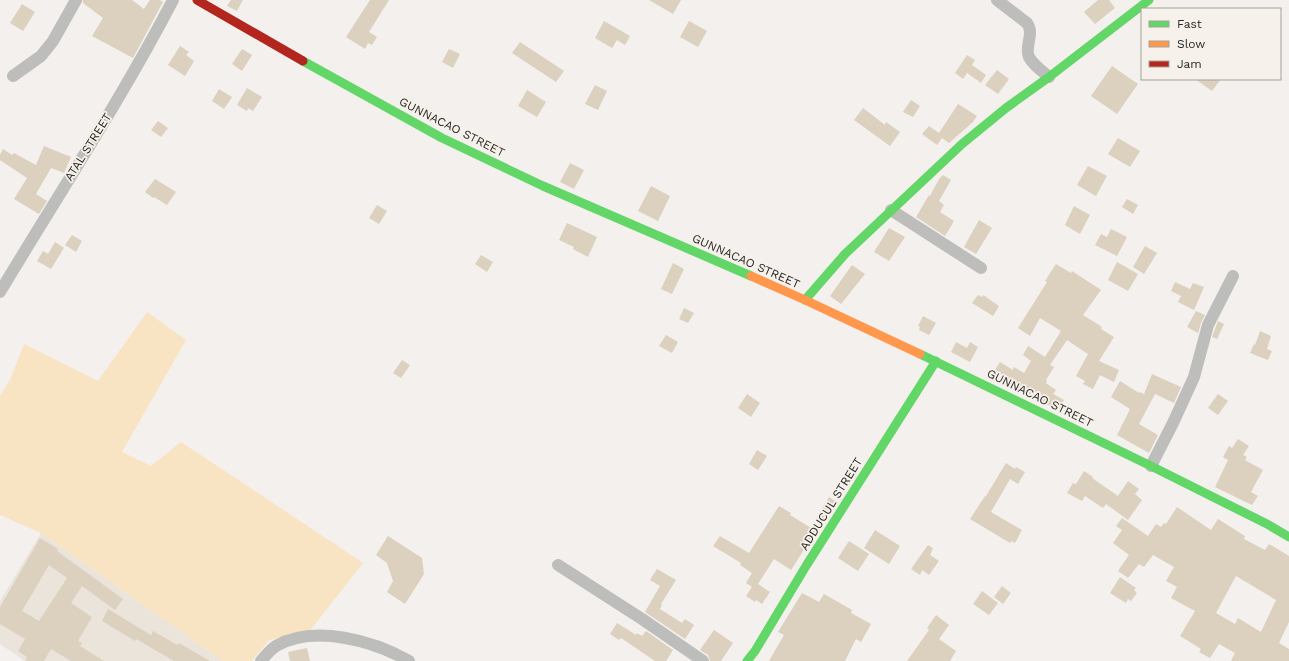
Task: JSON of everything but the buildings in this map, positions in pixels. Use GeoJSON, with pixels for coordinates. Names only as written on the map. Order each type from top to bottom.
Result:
{"type":"FeatureCollection","features":[{"type":"Feature","properties":{"kind":"street"},"geometry":{"type":"LineString","coordinates":[[13,76],[41,56],[53,41],[76,0]]}},
{"type":"Feature","properties":{"kind":"street","name":"ATAL STREET"},"geometry":{"type":"LineString","coordinates":[[0,292],[112,109],[153,39],[173,0]]}},
{"type":"Feature","properties":{"kind":"street","name":"GUNNACAO STREET"},"geometry":{"type":"LineString","coordinates":[[197,0],[442,138],[543,186],[805,300],[936,361],[1268,524],[1289,537]]}},
{"type":"Feature","properties":{"kind":"street"},"geometry":{"type":"LineString","coordinates":[[997,0],[1030,26],[1031,31],[1028,56],[1034,64],[1049,77]]}},
{"type":"Feature","properties":{"kind":"street"},"geometry":{"type":"LineString","coordinates":[[805,300],[845,254],[962,144],[1006,108],[1149,0]]}},
{"type":"Feature","properties":{"kind":"street"},"geometry":{"type":"LineString","coordinates":[[891,210],[981,268]]}},
{"type":"Feature","properties":{"kind":"street"},"geometry":{"type":"LineString","coordinates":[[1151,466],[1194,377],[1208,325],[1233,276]]}},
{"type":"Feature","properties":{"kind":"street","name":"ADDUCUL STREET"},"geometry":{"type":"LineString","coordinates":[[748,661],[806,566],[936,361]]}},
{"type":"Feature","properties":{"kind":"street"},"geometry":{"type":"LineString","coordinates":[[558,564],[703,661]]}},
{"type":"Feature","properties":{"kind":"street"},"geometry":{"type":"LineString","coordinates":[[261,661],[270,651],[288,640],[310,636],[335,637],[362,641],[395,653],[409,661]]}},
{"type":"Feature","properties":{"kind":"shaded area"},"geometry":{"type":"Polygon","coordinates":[[[147,312],[186,340],[122,452],[151,466],[181,442],[363,563],[308,633],[269,640],[252,661],[223,661],[41,533],[0,515],[0,396],[10,380],[24,344],[98,381],[147,312]]]}},
{"type":"Feature","properties":{"kind":"shaded area"},"geometry":{"type":"Polygon","coordinates":[[[41,533],[223,661],[25,661],[0,644],[0,601],[41,533]]]}},
{"type":"Feature","properties":{"kind":"traffic: fast"},"geometry":{"type":"LineString","coordinates":[[805,300],[845,254],[962,144],[1006,108],[1149,0]]}},
{"type":"Feature","properties":{"kind":"traffic: fast"},"geometry":{"type":"LineString","coordinates":[[303,61],[442,138],[543,186],[751,276]]}},
{"type":"Feature","properties":{"kind":"traffic: fast"},"geometry":{"type":"LineString","coordinates":[[920,354],[1151,466],[1267,524],[1289,537]]}},
{"type":"Feature","properties":{"kind":"traffic: fast"},"geometry":{"type":"LineString","coordinates":[[747,661],[755,651],[806,566],[936,361]]}},
{"type":"Feature","properties":{"kind":"traffic: slow"},"geometry":{"type":"LineString","coordinates":[[751,276],[920,354]]}},
{"type":"Feature","properties":{"kind":"traffic: jam"},"geometry":{"type":"LineString","coordinates":[[197,0],[303,61]]}}]}
